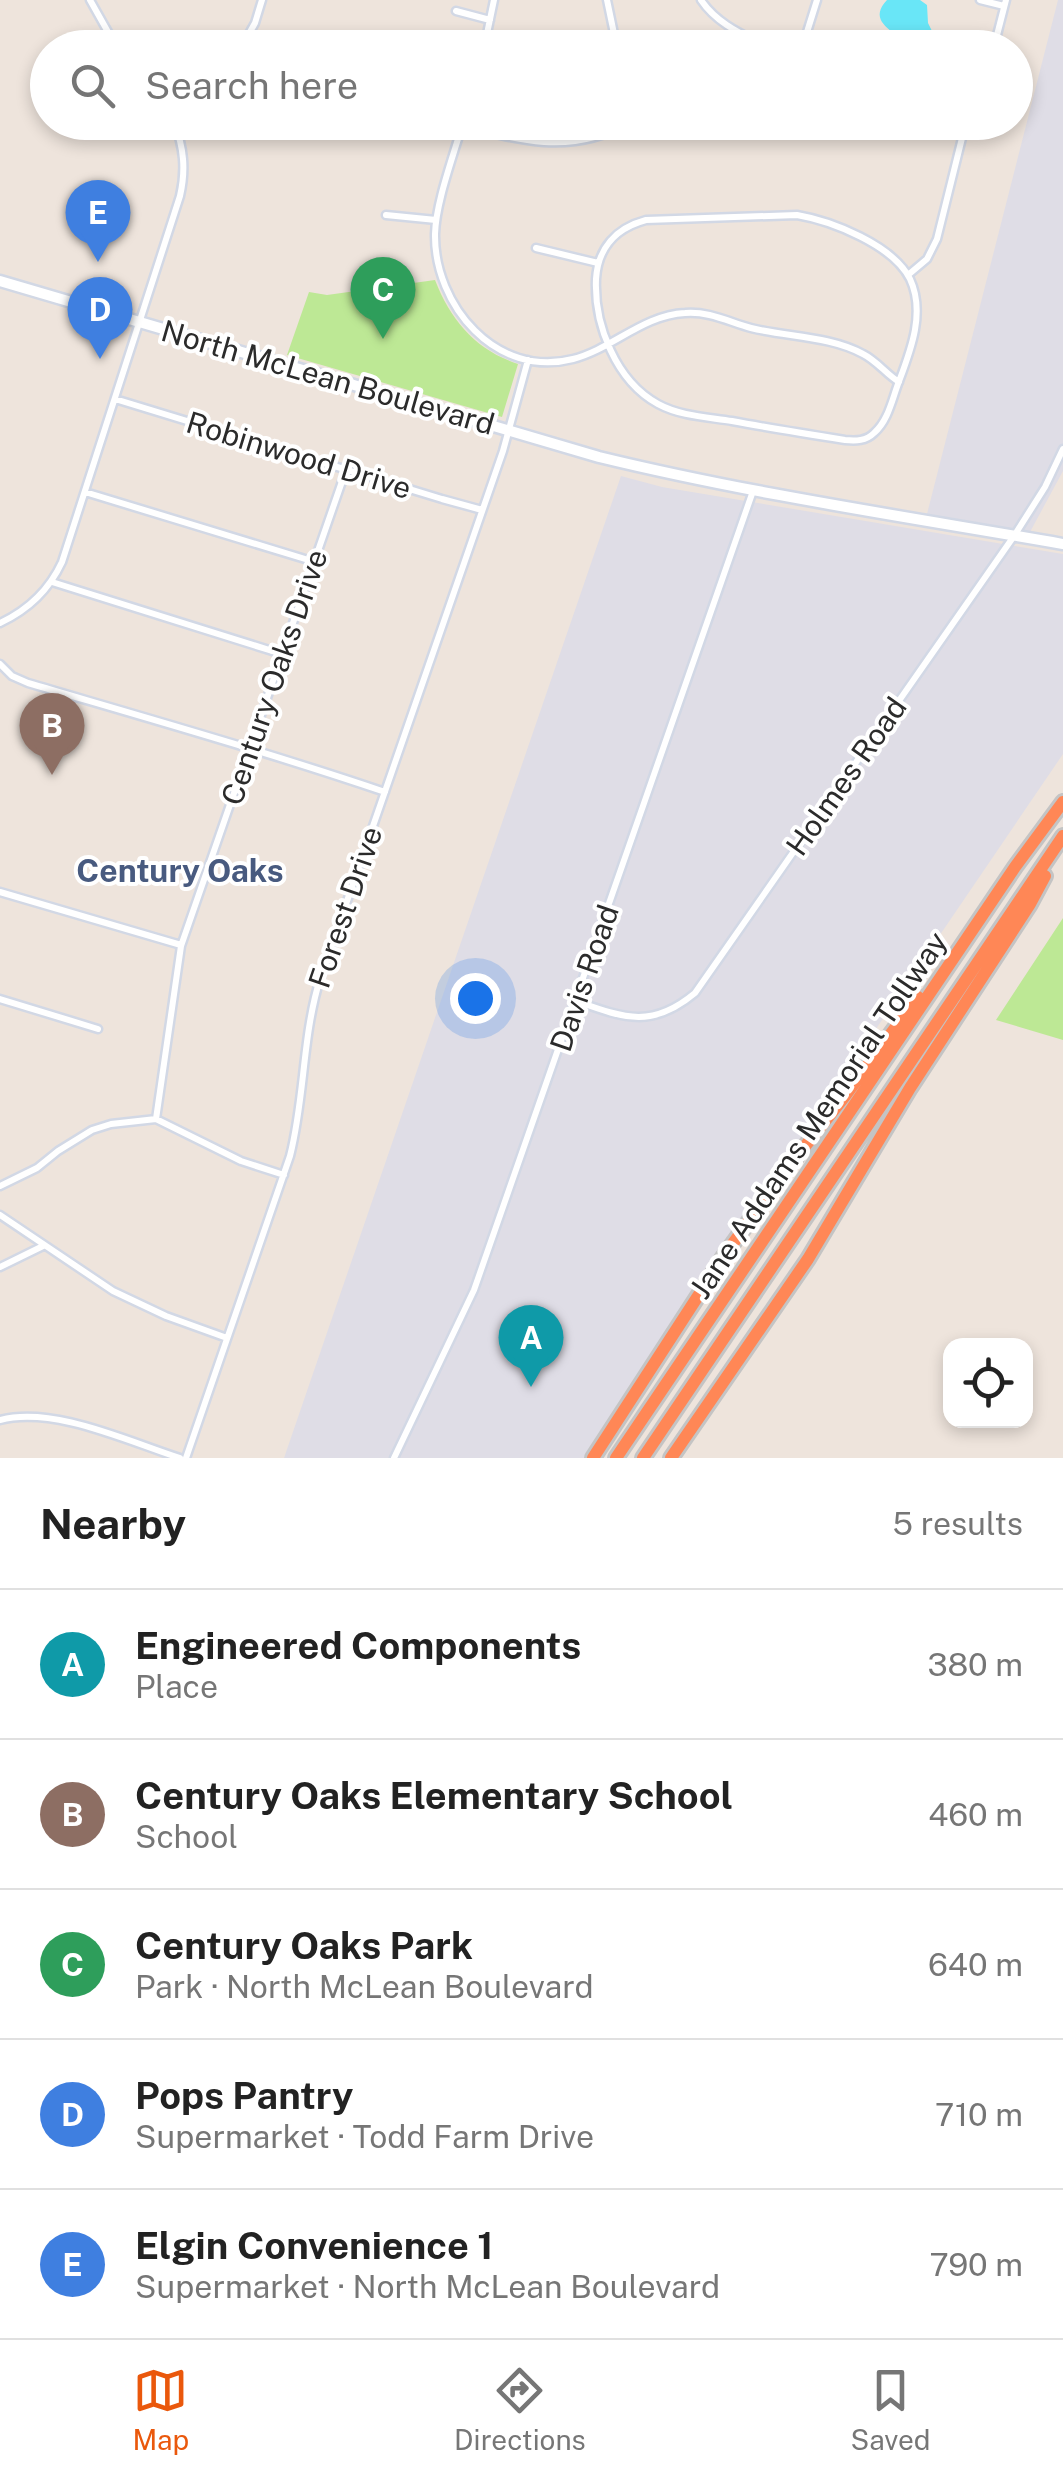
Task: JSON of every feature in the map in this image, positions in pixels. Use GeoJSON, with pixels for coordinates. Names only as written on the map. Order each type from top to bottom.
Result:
{"type":"FeatureCollection","features":[{"type":"Feature","properties":{"kind":"highway","name":"Jane Addams Memorial Tollway"},"geometry":{"type":"LineString","coordinates":[[616,1458],[1063,802]]}},
{"type":"Feature","properties":{"kind":"highway","name":"Jane Addams Memorial Tollway"},"geometry":{"type":"LineString","coordinates":[[643,1458],[1063,839]]}},
{"type":"Feature","properties":{"kind":"highway"},"geometry":{"type":"LineString","coordinates":[[671,1458],[808,1259],[910,1088],[1030,904],[1063,839]]}},
{"type":"Feature","properties":{"kind":"highway"},"geometry":{"type":"LineString","coordinates":[[593,1458],[782,1174],[1016,867]]}},
{"type":"Feature","properties":{"kind":"main road","name":"North McLean Boulevard"},"geometry":{"type":"LineString","coordinates":[[0,282],[598,457],[753,490]]}},
{"type":"Feature","properties":{"kind":"main road"},"geometry":{"type":"LineString","coordinates":[[753,490],[1063,544]]}},
{"type":"Feature","properties":{"kind":"street"},"geometry":{"type":"LineString","coordinates":[[90,0],[108,30]]}},
{"type":"Feature","properties":{"kind":"street"},"geometry":{"type":"LineString","coordinates":[[251,30],[262,0]]}},
{"type":"Feature","properties":{"kind":"street"},"geometry":{"type":"LineString","coordinates":[[488,30],[494,0]]}},
{"type":"Feature","properties":{"kind":"street"},"geometry":{"type":"LineString","coordinates":[[607,0],[613,30]]}},
{"type":"Feature","properties":{"kind":"street"},"geometry":{"type":"LineString","coordinates":[[701,0],[708,11],[736,30]]}},
{"type":"Feature","properties":{"kind":"street"},"geometry":{"type":"LineString","coordinates":[[808,30],[817,0]]}},
{"type":"Feature","properties":{"kind":"street"},"geometry":{"type":"LineString","coordinates":[[980,0],[1005,3],[998,30]]}},
{"type":"Feature","properties":{"kind":"street"},"geometry":{"type":"LineString","coordinates":[[456,11],[490,20]]}},
{"type":"Feature","properties":{"kind":"street"},"geometry":{"type":"LineString","coordinates":[[0,624],[33,602],[52,582],[62,562],[184,178],[180,140]]}},
{"type":"Feature","properties":{"kind":"street"},"geometry":{"type":"LineString","coordinates":[[458,140],[436,220],[435,243],[448,294],[461,316],[486,341],[528,360],[566,361],[671,314],[704,314],[748,328],[848,347],[870,358],[899,382]]}},
{"type":"Feature","properties":{"kind":"street"},"geometry":{"type":"LineString","coordinates":[[526,140],[558,144],[585,140]]}},
{"type":"Feature","properties":{"kind":"street"},"geometry":{"type":"LineString","coordinates":[[908,275],[927,260],[937,239],[962,140]]}},
{"type":"Feature","properties":{"kind":"street"},"geometry":{"type":"LineString","coordinates":[[787,214],[847,228],[889,256],[908,275],[915,298],[916,326],[911,349],[887,414],[874,434],[859,440],[665,408],[630,382],[609,344],[598,308],[596,284],[604,248],[624,228],[646,220],[787,214]]}},
{"type":"Feature","properties":{"kind":"street"},"geometry":{"type":"LineString","coordinates":[[386,215],[436,220]]}},
{"type":"Feature","properties":{"kind":"street"},"geometry":{"type":"LineString","coordinates":[[536,248],[598,263]]}},
{"type":"Feature","properties":{"kind":"street","name":"Forest Drive"},"geometry":{"type":"LineString","coordinates":[[183,1458],[284,1176],[297,1128],[314,1000],[483,510],[528,360]]}},
{"type":"Feature","properties":{"kind":"street","name":"Robinwood Drive"},"geometry":{"type":"LineString","coordinates":[[115,399],[483,510]]}},
{"type":"Feature","properties":{"kind":"street","name":"Holmes Road"},"geometry":{"type":"LineString","coordinates":[[576,1002],[620,1016],[650,1018],[673,1009],[694,993],[1014,536],[1045,488],[1063,449]]}},
{"type":"Feature","properties":{"kind":"street","name":"Century Oaks Drive"},"geometry":{"type":"LineString","coordinates":[[156,1119],[181,946],[346,470]]}},
{"type":"Feature","properties":{"kind":"street","name":"Davis Road"},"geometry":{"type":"LineString","coordinates":[[394,1458],[474,1290],[753,490]]}},
{"type":"Feature","properties":{"kind":"street"},"geometry":{"type":"LineString","coordinates":[[85,492],[315,562]]}},
{"type":"Feature","properties":{"kind":"street"},"geometry":{"type":"LineString","coordinates":[[52,582],[282,654]]}},
{"type":"Feature","properties":{"kind":"street"},"geometry":{"type":"LineString","coordinates":[[0,664],[12,676],[28,683],[384,792]]}},
{"type":"Feature","properties":{"kind":"street"},"geometry":{"type":"LineString","coordinates":[[0,892],[181,946]]}},
{"type":"Feature","properties":{"kind":"street"},"geometry":{"type":"LineString","coordinates":[[0,999],[98,1029]]}},
{"type":"Feature","properties":{"kind":"street"},"geometry":{"type":"LineString","coordinates":[[0,1186],[38,1168],[92,1130],[156,1119],[241,1161],[284,1176]]}},
{"type":"Feature","properties":{"kind":"street"},"geometry":{"type":"LineString","coordinates":[[0,1214],[137,1304],[226,1338]]}},
{"type":"Feature","properties":{"kind":"street"},"geometry":{"type":"LineString","coordinates":[[0,1268],[44,1245]]}},
{"type":"Feature","properties":{"kind":"street"},"geometry":{"type":"LineString","coordinates":[[0,1420],[28,1415],[69,1421],[183,1458]]}},
{"type":"Feature","properties":{"kind":"shaded area"},"geometry":{"type":"Polygon","coordinates":[[[1058,0],[1063,0],[1063,471],[1030,532],[927,514],[1022,140],[1033,140],[1033,98],[1058,0]]]}},
{"type":"Feature","properties":{"kind":"shaded area"},"geometry":{"type":"Polygon","coordinates":[[[621,476],[662,487],[1063,554],[1063,754],[584,1458],[284,1458],[621,476]]]}},
{"type":"Feature","properties":{"kind":"green space"},"geometry":{"type":"Polygon","coordinates":[[[435,280],[467,332],[490,351],[518,364],[502,417],[287,355],[309,292],[327,295],[435,280]]]}},
{"type":"Feature","properties":{"kind":"green space"},"geometry":{"type":"Polygon","coordinates":[[[1063,918],[1063,1040],[996,1020],[1063,918]]]}},
{"type":"Feature","properties":{"kind":"water"},"geometry":{"type":"Polygon","coordinates":[[[887,0],[920,0],[927,5],[932,30],[890,30],[880,17],[887,0]]]}},
{"type":"Feature","properties":{"kind":"place","name":"Elgin Convenience 1"},"geometry":{"type":"Point","coordinates":[98,262]}},
{"type":"Feature","properties":{"kind":"place","name":"Century Oaks Park"},"geometry":{"type":"Point","coordinates":[383,339]}},
{"type":"Feature","properties":{"kind":"place","name":"Pops Pantry"},"geometry":{"type":"Point","coordinates":[100,359]}},
{"type":"Feature","properties":{"kind":"place","name":"Century Oaks Elementary School"},"geometry":{"type":"Point","coordinates":[52,775]}},
{"type":"Feature","properties":{"kind":"place","name":"Engineered Components"},"geometry":{"type":"Point","coordinates":[531,1387]}},
{"type":"Feature","properties":{"kind":"district","name":"Century Oaks"},"geometry":{"type":"Point","coordinates":[180,870]}}]}
